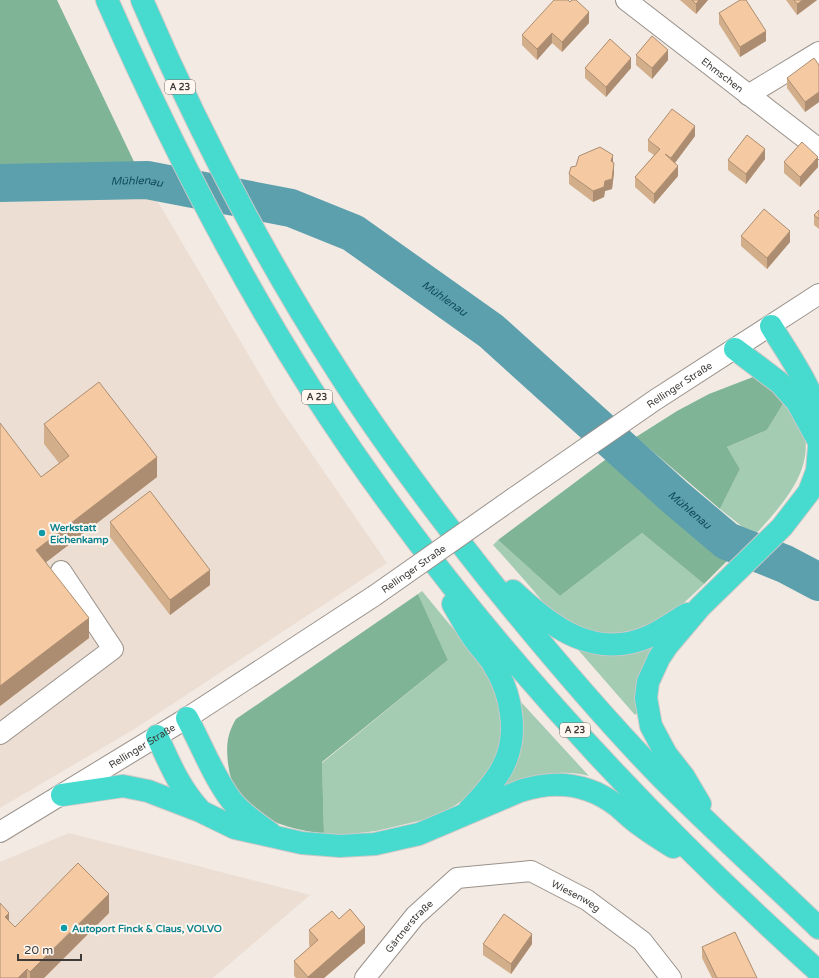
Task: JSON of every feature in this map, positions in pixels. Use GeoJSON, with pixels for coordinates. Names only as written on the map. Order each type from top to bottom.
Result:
{"type":"FeatureCollection","features":[{"type":"Feature","properties":{"kind":"highway","name":"A 23"},"geometry":{"type":"LineString","coordinates":[[107,0],[183,165],[205,207],[311,388],[374,482],[444,576],[512,660],[641,803],[819,972]]}},
{"type":"Feature","properties":{"kind":"highway","name":"A 23"},"geometry":{"type":"LineString","coordinates":[[142,0],[185,97],[265,250],[337,370],[401,463],[455,536],[538,640],[581,689],[662,778],[819,928]]}},
{"type":"Feature","properties":{"kind":"highway"},"geometry":{"type":"LineString","coordinates":[[771,326],[811,394],[819,416],[819,424]]}},
{"type":"Feature","properties":{"kind":"highway"},"geometry":{"type":"LineString","coordinates":[[735,349],[780,383],[797,402],[819,442]]}},
{"type":"Feature","properties":{"kind":"highway"},"geometry":{"type":"LineString","coordinates":[[713,828],[684,778],[657,740],[651,726],[646,698],[648,682],[659,658],[700,607],[782,527],[810,492],[817,471],[819,448]]}},
{"type":"Feature","properties":{"kind":"highway"},"geometry":{"type":"LineString","coordinates":[[455,536],[539,616],[562,631],[591,642],[621,643],[650,636],[700,607]]}},
{"type":"Feature","properties":{"kind":"highway"},"geometry":{"type":"LineString","coordinates":[[444,576],[453,604],[470,634],[492,663],[501,678],[509,700],[513,727],[508,757],[500,773],[488,790],[462,816]]}},
{"type":"Feature","properties":{"kind":"highway"},"geometry":{"type":"LineString","coordinates":[[187,718],[232,802],[247,816],[276,837]]}},
{"type":"Feature","properties":{"kind":"highway"},"geometry":{"type":"LineString","coordinates":[[157,736],[186,794],[200,811]]}},
{"type":"Feature","properties":{"kind":"highway"},"geometry":{"type":"LineString","coordinates":[[62,795],[123,786],[162,795],[235,828],[321,845],[340,846],[374,844],[419,834],[534,786],[566,784],[581,787],[601,795],[639,824],[716,875]]}},
{"type":"Feature","properties":{"kind":"street","name":"Ehmschen"},"geometry":{"type":"LineString","coordinates":[[626,0],[819,149]]}},
{"type":"Feature","properties":{"kind":"street"},"geometry":{"type":"LineString","coordinates":[[748,94],[819,52]]}},
{"type":"Feature","properties":{"kind":"street","name":"Rellinger Straße"},"geometry":{"type":"LineString","coordinates":[[0,832],[187,718],[374,596],[655,400],[819,294]]}},
{"type":"Feature","properties":{"kind":"street"},"geometry":{"type":"LineString","coordinates":[[0,734],[113,649],[61,570]]}},
{"type":"Feature","properties":{"kind":"street","name":"Wiesenweg"},"geometry":{"type":"LineString","coordinates":[[456,878],[531,870],[587,900],[642,941],[671,978]]}},
{"type":"Feature","properties":{"kind":"street","name":"Gärtnerstraße"},"geometry":{"type":"LineString","coordinates":[[365,978],[415,916],[456,878]]}},
{"type":"Feature","properties":{"kind":"shaded area"},"geometry":{"type":"Polygon","coordinates":[[[155,197],[278,405],[387,563],[136,728],[0,808],[0,202],[155,197]]]}},
{"type":"Feature","properties":{"kind":"shaded area"},"geometry":{"type":"Polygon","coordinates":[[[69,833],[310,895],[213,978],[0,978],[0,862],[69,833]]]}},
{"type":"Feature","properties":{"kind":"green space"},"geometry":{"type":"Polygon","coordinates":[[[0,0],[57,0],[137,168],[0,169],[0,0]]]}},
{"type":"Feature","properties":{"kind":"green space"},"geometry":{"type":"Polygon","coordinates":[[[753,377],[772,388],[786,399],[767,430],[727,447],[740,469],[720,509],[636,437],[677,411],[709,394],[753,377]]]}},
{"type":"Feature","properties":{"kind":"green space"},"geometry":{"type":"Polygon","coordinates":[[[786,399],[801,423],[804,431],[806,446],[804,461],[799,475],[784,501],[754,536],[720,509],[740,469],[727,447],[767,430],[786,399]]]}},
{"type":"Feature","properties":{"kind":"green space"},"geometry":{"type":"Polygon","coordinates":[[[617,451],[730,558],[704,584],[642,533],[560,596],[498,540],[617,451]]]}},
{"type":"Feature","properties":{"kind":"green space"},"geometry":{"type":"Polygon","coordinates":[[[642,533],[704,584],[683,604],[665,617],[631,631],[617,633],[590,631],[577,627],[564,620],[547,606],[493,545],[498,540],[560,596],[642,533]]]}},
{"type":"Feature","properties":{"kind":"green space"},"geometry":{"type":"Polygon","coordinates":[[[422,591],[484,666],[498,693],[504,740],[497,761],[472,794],[454,806],[431,818],[376,831],[351,834],[324,834],[322,763],[448,660],[418,594],[422,591]]]}},
{"type":"Feature","properties":{"kind":"green space"},"geometry":{"type":"Polygon","coordinates":[[[418,594],[448,660],[322,762],[324,834],[292,828],[262,815],[249,806],[239,795],[232,780],[228,763],[228,740],[236,719],[418,594]]]}},
{"type":"Feature","properties":{"kind":"green space"},"geometry":{"type":"Polygon","coordinates":[[[658,642],[637,700],[637,713],[635,715],[574,645],[658,642]]]}},
{"type":"Feature","properties":{"kind":"green space"},"geometry":{"type":"Polygon","coordinates":[[[521,702],[589,776],[567,773],[545,774],[501,787],[523,724],[521,702]]]}},
{"type":"Feature","properties":{"kind":"building"},"geometry":{"type":"Polygon","coordinates":[[[554,0],[568,0],[570,2],[572,0],[576,0],[589,12],[562,42],[552,33],[537,49],[522,35],[554,0]]]}},
{"type":"Feature","properties":{"kind":"building"},"geometry":{"type":"Polygon","coordinates":[[[692,0],[699,0],[696,4],[692,0]]]}},
{"type":"Feature","properties":{"kind":"building"},"geometry":{"type":"Polygon","coordinates":[[[740,0],[746,0],[766,31],[740,47],[719,13],[740,0]]]}},
{"type":"Feature","properties":{"kind":"building"},"geometry":{"type":"Polygon","coordinates":[[[794,0],[803,0],[797,4],[794,0]]]}},
{"type":"Feature","properties":{"kind":"building"},"geometry":{"type":"Polygon","coordinates":[[[652,36],[668,50],[652,68],[636,55],[652,36]]]}},
{"type":"Feature","properties":{"kind":"building"},"geometry":{"type":"Polygon","coordinates":[[[610,39],[631,58],[606,87],[585,68],[610,39]]]}},
{"type":"Feature","properties":{"kind":"building"},"geometry":{"type":"Polygon","coordinates":[[[814,58],[819,65],[819,92],[805,102],[787,78],[814,58]]]}},
{"type":"Feature","properties":{"kind":"building"},"geometry":{"type":"Polygon","coordinates":[[[672,109],[695,126],[671,158],[665,154],[678,166],[654,194],[635,177],[660,149],[648,140],[672,109]]]}},
{"type":"Feature","properties":{"kind":"building"},"geometry":{"type":"Polygon","coordinates":[[[747,135],[765,149],[746,174],[728,160],[747,135]]]}},
{"type":"Feature","properties":{"kind":"building"},"geometry":{"type":"Polygon","coordinates":[[[802,142],[818,157],[800,177],[784,162],[802,142]]]}},
{"type":"Feature","properties":{"kind":"building"},"geometry":{"type":"Polygon","coordinates":[[[600,147],[613,155],[611,161],[614,163],[612,179],[605,181],[604,187],[593,191],[569,174],[571,167],[576,166],[579,156],[600,147]]]}},
{"type":"Feature","properties":{"kind":"building"},"geometry":{"type":"Polygon","coordinates":[[[764,209],[790,231],[767,258],[741,236],[764,209]]]}},
{"type":"Feature","properties":{"kind":"building"},"geometry":{"type":"Polygon","coordinates":[[[819,210],[819,219],[814,215],[819,210]]]}},
{"type":"Feature","properties":{"kind":"building","name":"Werkstatt Eichenkamp"},"geometry":{"type":"Polygon","coordinates":[[[99,382],[157,457],[36,550],[89,618],[0,686],[0,423],[41,477],[69,456],[44,424],[99,382]]]}},
{"type":"Feature","properties":{"kind":"building"},"geometry":{"type":"Polygon","coordinates":[[[150,491],[210,570],[170,600],[110,522],[150,491]]]}},
{"type":"Feature","properties":{"kind":"building","name":"Autoport Finck & Claus, VOLVO"},"geometry":{"type":"Polygon","coordinates":[[[78,863],[109,894],[30,972],[27,969],[18,978],[0,978],[0,903],[9,913],[5,917],[15,927],[78,863]]]}},
{"type":"Feature","properties":{"kind":"building"},"geometry":{"type":"Polygon","coordinates":[[[350,909],[365,927],[308,977],[294,961],[318,940],[309,930],[332,911],[339,919],[350,909]]]}},
{"type":"Feature","properties":{"kind":"building"},"geometry":{"type":"Polygon","coordinates":[[[504,914],[532,934],[511,964],[483,944],[504,914]]]}},
{"type":"Feature","properties":{"kind":"building"},"geometry":{"type":"Polygon","coordinates":[[[735,932],[757,978],[717,978],[702,947],[735,932]]]}},
{"type":"Feature","properties":{"kind":"waterway","name":"Mühlenau"},"geometry":{"type":"LineString","coordinates":[[0,183],[147,180],[291,208],[353,233],[491,331],[676,498],[727,541],[785,564],[819,582]]}},
{"type":"Feature","properties":{"kind":"place","name":"Werkstatt Eichenkamp"},"geometry":{"type":"Point","coordinates":[42,533]}},
{"type":"Feature","properties":{"kind":"place","name":"Autoport Finck & Claus, VOLVO"},"geometry":{"type":"Point","coordinates":[64,928]}}]}
